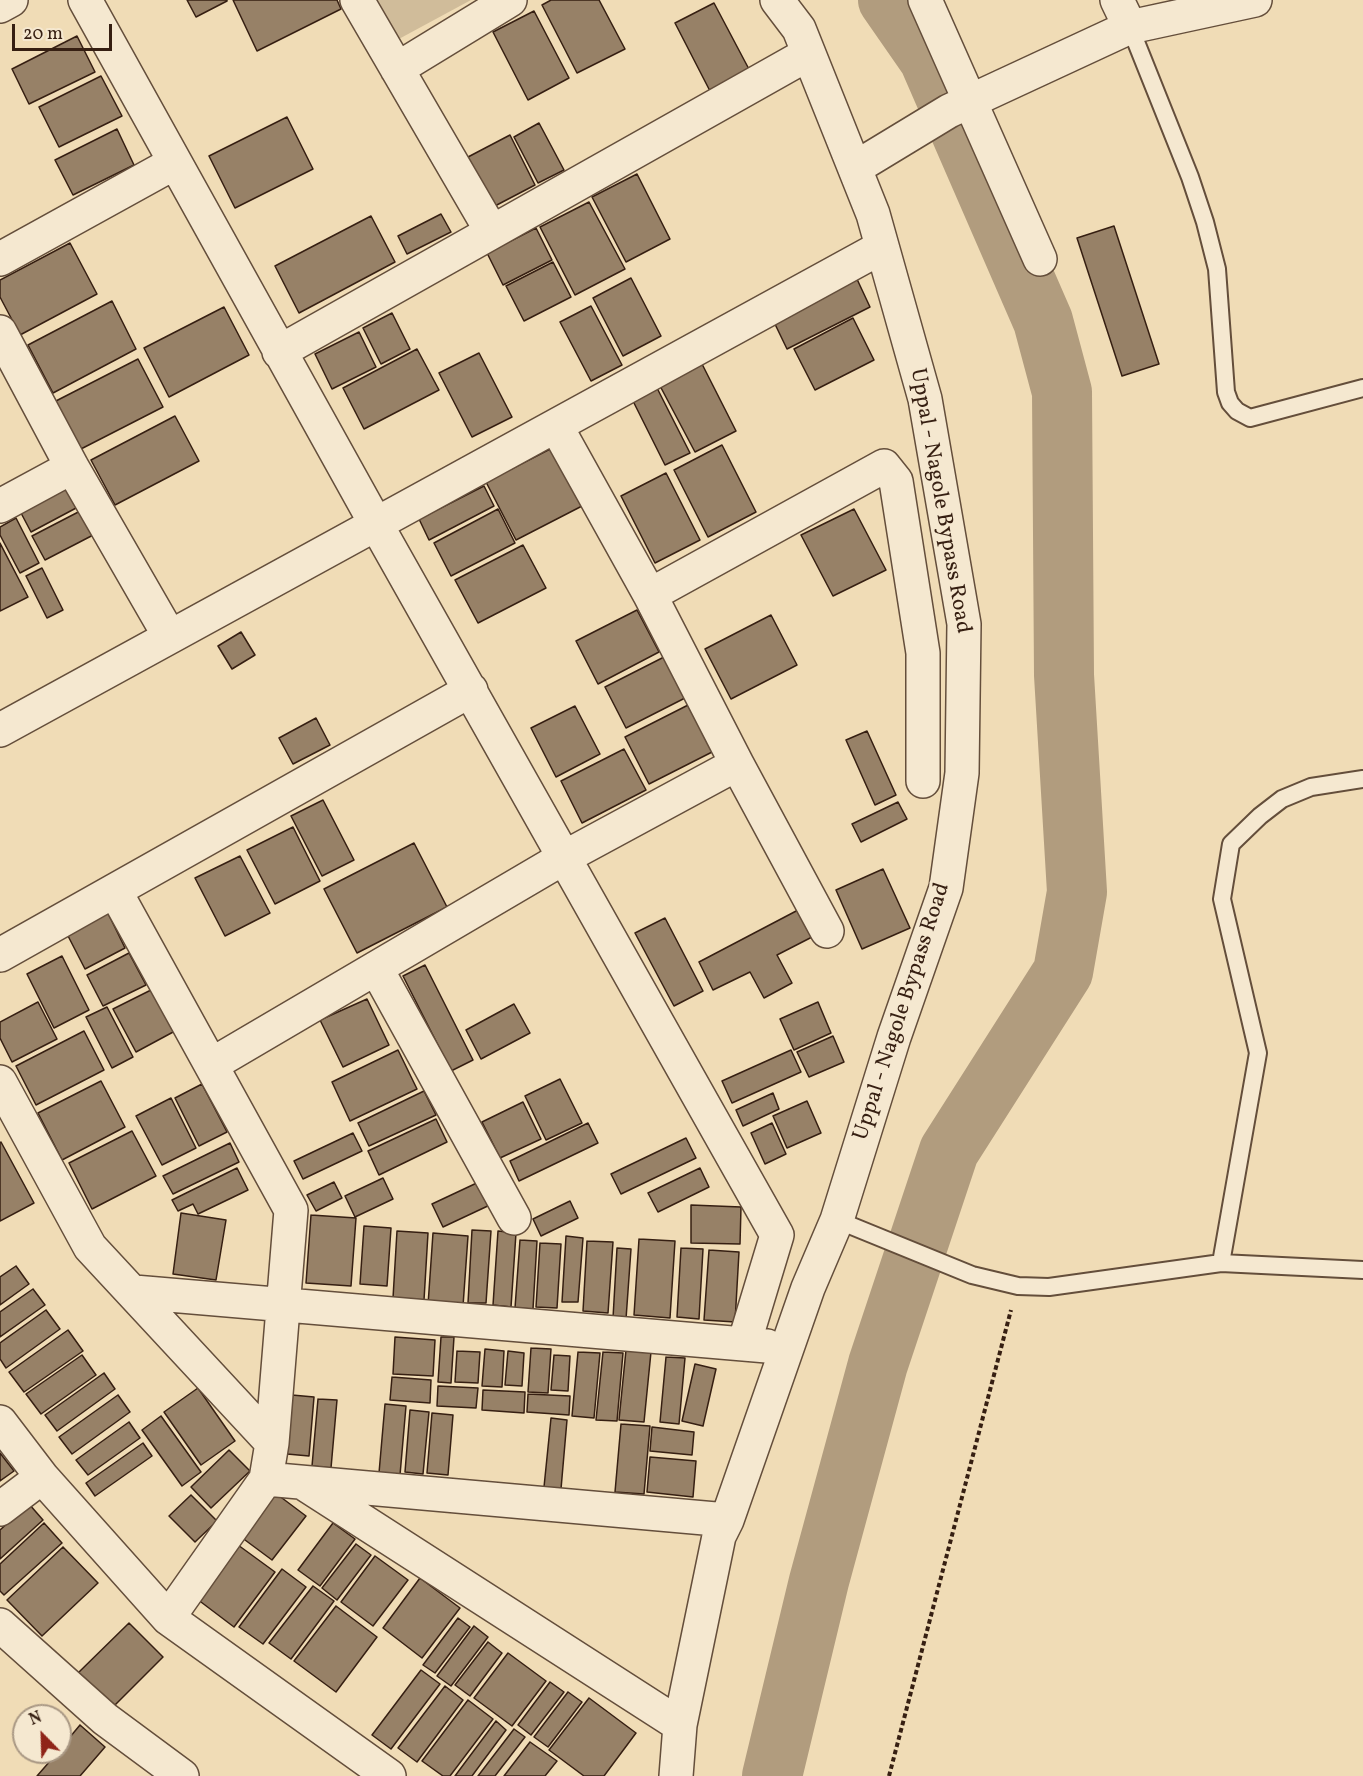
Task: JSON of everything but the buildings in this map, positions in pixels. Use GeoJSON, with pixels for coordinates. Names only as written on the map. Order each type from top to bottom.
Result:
{"type":"FeatureCollection","features":[{"type":"Feature","properties":{"kind":"street"},"geometry":{"type":"LineString","coordinates":[[0,6],[11,0]]}},
{"type":"Feature","properties":{"kind":"street"},"geometry":{"type":"LineString","coordinates":[[84,0],[279,352],[777,1235],[744,1344]]}},
{"type":"Feature","properties":{"kind":"street"},"geometry":{"type":"LineString","coordinates":[[357,0],[492,232]]}},
{"type":"Feature","properties":{"kind":"street"},"geometry":{"type":"LineString","coordinates":[[397,69],[510,0]]}},
{"type":"Feature","properties":{"kind":"street","name":"Uppal - Nagole Bypass Road"},"geometry":{"type":"LineString","coordinates":[[675,1776],[680,1725],[719,1536],[727,1520],[812,1277],[837,1220],[894,1038],[946,888],[962,772],[964,624],[925,399],[873,214],[799,29],[777,0]]}},
{"type":"Feature","properties":{"kind":"street"},"geometry":{"type":"LineString","coordinates":[[925,0],[968,102],[1040,259]]}},
{"type":"Feature","properties":{"kind":"street"},"geometry":{"type":"LineString","coordinates":[[855,168],[1124,13],[1256,0]]}},
{"type":"Feature","properties":{"kind":"street"},"geometry":{"type":"LineString","coordinates":[[279,352],[808,54]]}},
{"type":"Feature","properties":{"kind":"street"},"geometry":{"type":"LineString","coordinates":[[0,259],[174,163]]}},
{"type":"Feature","properties":{"kind":"street"},"geometry":{"type":"LineString","coordinates":[[0,730],[882,248]]}},
{"type":"Feature","properties":{"kind":"street"},"geometry":{"type":"LineString","coordinates":[[0,332],[72,467],[170,637]]}},
{"type":"Feature","properties":{"kind":"street"},"geometry":{"type":"LineString","coordinates":[[556,426],[650,595],[736,764],[827,931]]}},
{"type":"Feature","properties":{"kind":"street"},"geometry":{"type":"LineString","coordinates":[[650,595],[884,466],[896,481],[923,653],[923,781]]}},
{"type":"Feature","properties":{"kind":"street"},"geometry":{"type":"LineString","coordinates":[[0,506],[72,467]]}},
{"type":"Feature","properties":{"kind":"street"},"geometry":{"type":"LineString","coordinates":[[0,955],[471,690]]}},
{"type":"Feature","properties":{"kind":"street"},"geometry":{"type":"LineString","coordinates":[[211,1065],[565,857],[736,764]]}},
{"type":"Feature","properties":{"kind":"street"},"geometry":{"type":"LineString","coordinates":[[115,891],[291,1210],[272,1443],[266,1479],[168,1618]]}},
{"type":"Feature","properties":{"kind":"street"},"geometry":{"type":"LineString","coordinates":[[376,968],[514,1218]]}},
{"type":"Feature","properties":{"kind":"street"},"geometry":{"type":"LineString","coordinates":[[0,1082],[90,1247],[272,1443]]}},
{"type":"Feature","properties":{"kind":"street"},"geometry":{"type":"LineString","coordinates":[[134,1292],[787,1348]]}},
{"type":"Feature","properties":{"kind":"street"},"geometry":{"type":"LineString","coordinates":[[0,1422],[42,1477],[168,1618],[349,1765],[389,1776]]}},
{"type":"Feature","properties":{"kind":"street"},"geometry":{"type":"LineString","coordinates":[[0,1509],[42,1477]]}},
{"type":"Feature","properties":{"kind":"street"},"geometry":{"type":"LineString","coordinates":[[266,1479],[727,1520]]}},
{"type":"Feature","properties":{"kind":"street"},"geometry":{"type":"LineString","coordinates":[[300,1481],[680,1725]]}},
{"type":"Feature","properties":{"kind":"street"},"geometry":{"type":"LineString","coordinates":[[0,1624],[105,1719],[182,1776]]}},
{"type":"Feature","properties":{"kind":"lane"},"geometry":{"type":"LineString","coordinates":[[1124,13],[1190,177],[1205,222],[1216,269],[1226,392],[1230,403],[1237,411],[1250,418],[1363,388]]}},
{"type":"Feature","properties":{"kind":"lane"},"geometry":{"type":"LineString","coordinates":[[1221,1263],[1258,1053],[1222,899],[1231,843],[1282,799],[1311,787],[1363,779]]}},
{"type":"Feature","properties":{"kind":"lane"},"geometry":{"type":"LineString","coordinates":[[837,1220],[972,1275],[1018,1286],[1049,1287],[1221,1263],[1363,1270]]}},
{"type":"Feature","properties":{"kind":"path"},"geometry":{"type":"LineString","coordinates":[[889,1776],[1018,1286]]}},
{"type":"Feature","properties":{"kind":"shaded area"},"geometry":{"type":"Polygon","coordinates":[[[375,0],[471,0],[397,40],[375,0]]]}},
{"type":"Feature","properties":{"kind":"waterway"},"geometry":{"type":"LineString","coordinates":[[772,1776],[819,1581],[878,1364],[949,1151],[1063,972],[1077,892],[1064,675],[1062,392],[1043,321],[929,59],[888,0]]}}]}
